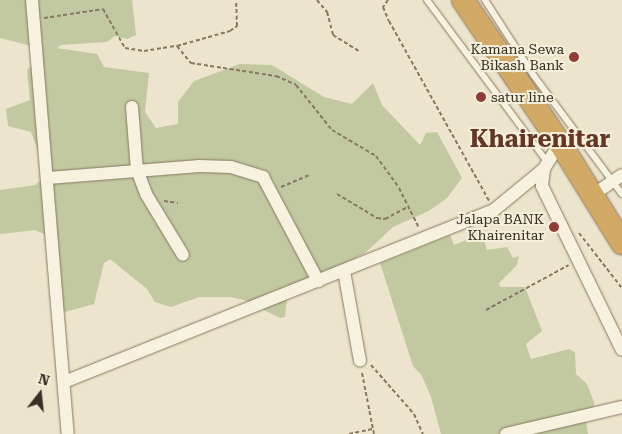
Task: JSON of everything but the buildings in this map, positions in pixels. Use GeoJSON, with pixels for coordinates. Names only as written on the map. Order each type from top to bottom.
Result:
{"type":"FeatureCollection","features":[{"type":"Feature","properties":{"kind":"highway"},"geometry":{"type":"LineString","coordinates":[[463,0],[560,142],[591,196],[622,243]]}},
{"type":"Feature","properties":{"kind":"street"},"geometry":{"type":"LineString","coordinates":[[32,0],[68,434]]}},
{"type":"Feature","properties":{"kind":"street"},"geometry":{"type":"LineString","coordinates":[[132,107],[137,170],[146,194],[183,255]]}},
{"type":"Feature","properties":{"kind":"street"},"geometry":{"type":"LineString","coordinates":[[560,142],[546,166],[542,186],[622,350]]}},
{"type":"Feature","properties":{"kind":"street"},"geometry":{"type":"LineString","coordinates":[[64,382],[494,210],[546,166]]}},
{"type":"Feature","properties":{"kind":"street"},"geometry":{"type":"LineString","coordinates":[[48,178],[137,170],[231,167],[263,177],[318,281]]}},
{"type":"Feature","properties":{"kind":"street"},"geometry":{"type":"LineString","coordinates":[[591,196],[617,177]]}},
{"type":"Feature","properties":{"kind":"street"},"geometry":{"type":"LineString","coordinates":[[344,271],[360,360]]}},
{"type":"Feature","properties":{"kind":"street"},"geometry":{"type":"LineString","coordinates":[[506,434],[622,407]]}},
{"type":"Feature","properties":{"kind":"lane"},"geometry":{"type":"LineString","coordinates":[[427,0],[546,166]]}},
{"type":"Feature","properties":{"kind":"lane"},"geometry":{"type":"LineString","coordinates":[[485,0],[534,76],[617,177],[622,194]]}},
{"type":"Feature","properties":{"kind":"path"},"geometry":{"type":"LineString","coordinates":[[34,19],[103,9],[125,48],[144,51],[177,46],[230,31],[237,26],[236,0]]}},
{"type":"Feature","properties":{"kind":"path"},"geometry":{"type":"LineString","coordinates":[[317,0],[327,12],[333,35],[360,52]]}},
{"type":"Feature","properties":{"kind":"path"},"geometry":{"type":"LineString","coordinates":[[388,0],[383,7],[388,21],[494,210]]}},
{"type":"Feature","properties":{"kind":"path"},"geometry":{"type":"LineString","coordinates":[[177,46],[191,63],[276,76],[296,84],[332,130],[376,156],[408,207],[424,239]]}},
{"type":"Feature","properties":{"kind":"path"},"geometry":{"type":"LineString","coordinates":[[270,191],[309,175]]}},
{"type":"Feature","properties":{"kind":"path"},"geometry":{"type":"LineString","coordinates":[[337,194],[377,218],[385,219],[408,207]]}},
{"type":"Feature","properties":{"kind":"path"},"geometry":{"type":"LineString","coordinates":[[576,230],[622,288]]}},
{"type":"Feature","properties":{"kind":"path"},"geometry":{"type":"LineString","coordinates":[[486,310],[578,260]]}},
{"type":"Feature","properties":{"kind":"path"},"geometry":{"type":"LineString","coordinates":[[360,360],[374,434]]}},
{"type":"Feature","properties":{"kind":"path"},"geometry":{"type":"LineString","coordinates":[[360,360],[371,365],[408,407],[423,434]]}},
{"type":"Feature","properties":{"kind":"path"},"geometry":{"type":"LineString","coordinates":[[349,434],[373,429]]}},
{"type":"Feature","properties":{"kind":"green space"},"geometry":{"type":"Polygon","coordinates":[[[0,0],[132,0],[136,35],[127,39],[115,36],[107,42],[61,45],[57,48],[97,54],[104,67],[149,73],[145,112],[156,128],[178,124],[178,102],[194,81],[240,64],[272,65],[324,97],[352,104],[373,83],[382,105],[420,145],[426,133],[437,132],[462,178],[447,198],[429,211],[393,227],[365,253],[312,281],[287,298],[285,317],[280,318],[244,300],[230,297],[199,297],[171,307],[155,302],[147,289],[110,259],[104,263],[94,304],[65,312],[54,300],[46,235],[35,230],[0,234],[0,190],[35,185],[42,179],[41,159],[31,132],[8,126],[6,109],[30,100],[27,70],[43,55],[36,47],[0,38],[0,0]]]}},
{"type":"Feature","properties":{"kind":"green space"},"geometry":{"type":"Polygon","coordinates":[[[482,234],[487,250],[507,247],[513,258],[519,256],[517,265],[499,283],[500,287],[525,287],[542,331],[526,344],[531,359],[569,349],[575,352],[576,374],[587,384],[594,402],[593,412],[586,421],[588,434],[441,434],[431,397],[422,376],[413,366],[380,263],[450,235],[454,245],[482,234]]]}},
{"type":"Feature","properties":{"kind":"place","name":"Kamana Sewa Bikash Bank"},"geometry":{"type":"Point","coordinates":[574,57]}},
{"type":"Feature","properties":{"kind":"place","name":"satur line"},"geometry":{"type":"Point","coordinates":[481,97]}},
{"type":"Feature","properties":{"kind":"place","name":"Jalapa BANK Khairenitar"},"geometry":{"type":"Point","coordinates":[554,227]}},
{"type":"Feature","properties":{"kind":"district","name":"Khairenitar"},"geometry":{"type":"Point","coordinates":[540,140]}}]}
